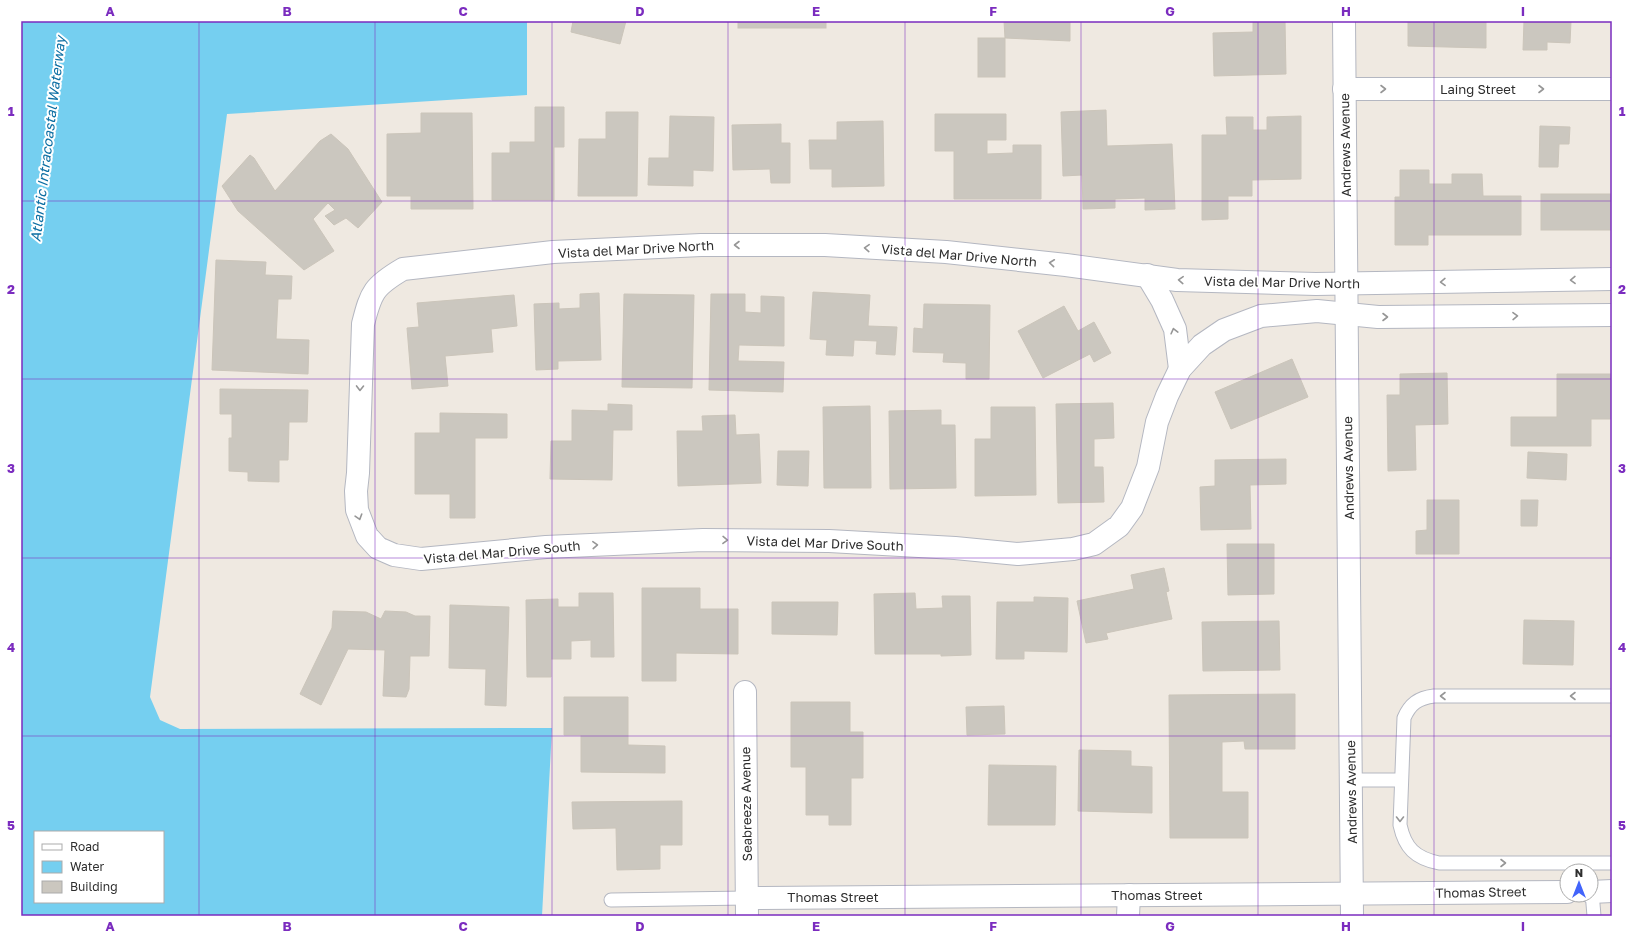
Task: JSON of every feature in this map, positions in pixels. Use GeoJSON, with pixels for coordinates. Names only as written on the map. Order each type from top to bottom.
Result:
{"type":"FeatureCollection","features":[{"type":"Feature","properties":{"kind":"street","name":"Andrews Avenue"},"geometry":{"type":"LineString","coordinates":[[1344,21],[1352,916]]}},
{"type":"Feature","properties":{"kind":"street","name":"Laing Street"},"geometry":{"type":"LineString","coordinates":[[1344,89],[1612,89]]}},
{"type":"Feature","properties":{"kind":"street","name":"Vista del Mar Drive North"},"geometry":{"type":"LineString","coordinates":[[361,349],[362,324],[374,290],[387,278],[403,269],[553,252],[701,245],[825,245],[946,252],[1066,265],[1177,280],[1346,283],[1612,279]]}},
{"type":"Feature","properties":{"kind":"street"},"geometry":{"type":"LineString","coordinates":[[1147,275],[1162,300],[1175,329],[1180,369]]}},
{"type":"Feature","properties":{"kind":"street","name":"Vista del Mar Drive South"},"geometry":{"type":"LineString","coordinates":[[361,349],[358,473],[356,491],[357,510],[367,536],[378,548],[394,555],[421,559],[546,547],[703,540],[829,541],[955,548],[1018,554],[1073,550],[1094,544],[1119,526],[1132,508],[1148,467],[1157,422],[1167,396],[1180,369],[1202,345],[1224,330],[1261,316],[1317,311],[1346,314]]}},
{"type":"Feature","properties":{"kind":"street"},"geometry":{"type":"LineString","coordinates":[[1346,314],[1378,317],[1612,315]]}},
{"type":"Feature","properties":{"kind":"street","name":"Seabreeze Avenue"},"geometry":{"type":"LineString","coordinates":[[745,692],[747,907]]}},
{"type":"Feature","properties":{"kind":"street"},"geometry":{"type":"LineString","coordinates":[[1599,892],[1612,891]]}},
{"type":"Feature","properties":{"kind":"street","name":"Thomas Street"},"geometry":{"type":"LineString","coordinates":[[747,907],[1129,906],[1352,894],[1559,892]]}},
{"type":"Feature","properties":{"kind":"lane"},"geometry":{"type":"LineString","coordinates":[[1612,696],[1434,696],[1424,698],[1415,702],[1408,709],[1404,718],[1400,780],[1400,825],[1402,836],[1416,855],[1427,860],[1439,863],[1612,863]]}},
{"type":"Feature","properties":{"kind":"lane"},"geometry":{"type":"LineString","coordinates":[[1350,780],[1400,780]]}},
{"type":"Feature","properties":{"kind":"lane"},"geometry":{"type":"LineString","coordinates":[[611,900],[747,907]]}},
{"type":"Feature","properties":{"kind":"lane"},"geometry":{"type":"LineString","coordinates":[[1592,903],[1594,916]]}},
{"type":"Feature","properties":{"kind":"water","name":"Atlantic Intracoastal Waterway"},"geometry":{"type":"Polygon","coordinates":[[[21,21],[527,21],[527,95],[227,114],[150,697],[160,720],[180,729],[552,728],[542,916],[21,916],[21,21]]]}},
{"type":"Feature","properties":{"kind":"building"},"geometry":{"type":"Polygon","coordinates":[[[573,21],[626,21],[620,44],[571,32],[573,21]]]}},
{"type":"Feature","properties":{"kind":"building"},"geometry":{"type":"Polygon","coordinates":[[[738,21],[826,21],[826,28],[738,28],[738,21]]]}},
{"type":"Feature","properties":{"kind":"building"},"geometry":{"type":"Polygon","coordinates":[[[1004,21],[1070,21],[1070,41],[1005,38],[1004,21]]]}},
{"type":"Feature","properties":{"kind":"building"},"geometry":{"type":"Polygon","coordinates":[[[1285,21],[1286,74],[1214,76],[1213,33],[1253,32],[1253,22],[1285,21]]]}},
{"type":"Feature","properties":{"kind":"building"},"geometry":{"type":"Polygon","coordinates":[[[1408,21],[1486,21],[1486,48],[1408,46],[1408,21]]]}},
{"type":"Feature","properties":{"kind":"building"},"geometry":{"type":"Polygon","coordinates":[[[1524,21],[1571,21],[1570,43],[1547,42],[1547,50],[1523,50],[1524,21]]]}},
{"type":"Feature","properties":{"kind":"building"},"geometry":{"type":"Polygon","coordinates":[[[978,38],[1005,38],[1005,77],[978,77],[978,38]]]}},
{"type":"Feature","properties":{"kind":"building"},"geometry":{"type":"Polygon","coordinates":[[[535,107],[564,107],[564,147],[554,147],[554,200],[492,200],[492,153],[510,153],[510,142],[535,142],[535,107]]]}},
{"type":"Feature","properties":{"kind":"building"},"geometry":{"type":"Polygon","coordinates":[[[1106,110],[1107,146],[1172,144],[1175,209],[1145,210],[1145,198],[1115,199],[1115,208],[1083,209],[1082,175],[1063,176],[1061,112],[1106,110]]]}},
{"type":"Feature","properties":{"kind":"building"},"geometry":{"type":"Polygon","coordinates":[[[606,112],[638,112],[637,196],[578,196],[579,139],[606,139],[606,112]]]}},
{"type":"Feature","properties":{"kind":"building"},"geometry":{"type":"Polygon","coordinates":[[[421,113],[472,113],[473,209],[411,209],[411,196],[387,196],[387,134],[421,133],[421,113]]]}},
{"type":"Feature","properties":{"kind":"building"},"geometry":{"type":"Polygon","coordinates":[[[935,114],[1006,114],[1006,140],[987,140],[987,154],[1013,153],[1013,145],[1041,145],[1041,199],[954,199],[954,151],[935,151],[935,114]]]}},
{"type":"Feature","properties":{"kind":"building"},"geometry":{"type":"Polygon","coordinates":[[[670,116],[714,117],[713,171],[693,170],[693,186],[648,185],[649,158],[669,158],[670,116]]]}},
{"type":"Feature","properties":{"kind":"building"},"geometry":{"type":"Polygon","coordinates":[[[1301,116],[1301,179],[1252,180],[1252,196],[1228,196],[1228,219],[1202,220],[1202,135],[1227,135],[1226,117],[1253,117],[1253,130],[1267,130],[1267,117],[1301,116]]]}},
{"type":"Feature","properties":{"kind":"building"},"geometry":{"type":"Polygon","coordinates":[[[883,121],[884,186],[832,187],[832,169],[810,169],[809,140],[837,140],[837,122],[883,121]]]}},
{"type":"Feature","properties":{"kind":"building"},"geometry":{"type":"Polygon","coordinates":[[[781,124],[781,143],[790,143],[790,183],[771,183],[770,169],[733,170],[732,125],[781,124]]]}},
{"type":"Feature","properties":{"kind":"building"},"geometry":{"type":"Polygon","coordinates":[[[1540,126],[1570,127],[1569,144],[1559,144],[1558,167],[1539,167],[1540,126]]]}},
{"type":"Feature","properties":{"kind":"building"},"geometry":{"type":"Polygon","coordinates":[[[331,134],[348,149],[382,202],[358,228],[346,218],[334,225],[325,216],[335,210],[328,203],[313,219],[334,251],[304,270],[238,211],[222,186],[250,155],[254,158],[275,191],[320,141],[331,134]]]}},
{"type":"Feature","properties":{"kind":"building"},"geometry":{"type":"Polygon","coordinates":[[[1400,170],[1429,170],[1429,184],[1452,184],[1452,174],[1482,174],[1483,196],[1521,196],[1521,235],[1428,235],[1428,245],[1395,245],[1395,197],[1400,197],[1400,170]]]}},
{"type":"Feature","properties":{"kind":"building"},"geometry":{"type":"Polygon","coordinates":[[[1541,194],[1612,194],[1612,230],[1541,230],[1541,194]]]}},
{"type":"Feature","properties":{"kind":"building"},"geometry":{"type":"Polygon","coordinates":[[[216,260],[266,262],[265,275],[292,276],[291,299],[278,299],[276,339],[309,340],[308,374],[212,370],[216,260]]]}},
{"type":"Feature","properties":{"kind":"building"},"geometry":{"type":"Polygon","coordinates":[[[813,292],[870,295],[868,326],[897,327],[895,355],[876,354],[877,341],[854,340],[853,356],[826,355],[827,340],[810,339],[813,292]]]}},
{"type":"Feature","properties":{"kind":"building"},"geometry":{"type":"Polygon","coordinates":[[[599,293],[601,360],[558,361],[558,369],[536,370],[534,304],[559,303],[559,309],[580,308],[580,294],[599,293]]]}},
{"type":"Feature","properties":{"kind":"building"},"geometry":{"type":"Polygon","coordinates":[[[624,294],[694,295],[692,388],[622,387],[624,294]]]}},
{"type":"Feature","properties":{"kind":"building"},"geometry":{"type":"Polygon","coordinates":[[[711,294],[745,294],[745,312],[761,313],[761,296],[784,297],[784,346],[739,345],[738,361],[784,362],[783,392],[709,390],[711,294]]]}},
{"type":"Feature","properties":{"kind":"building"},"geometry":{"type":"Polygon","coordinates":[[[514,295],[517,326],[491,329],[493,352],[445,356],[448,386],[412,389],[407,328],[419,327],[417,303],[514,295]]]}},
{"type":"Feature","properties":{"kind":"building"},"geometry":{"type":"Polygon","coordinates":[[[924,304],[990,305],[989,379],[966,379],[966,363],[943,362],[944,353],[913,352],[914,328],[923,329],[924,304]]]}},
{"type":"Feature","properties":{"kind":"building"},"geometry":{"type":"Polygon","coordinates":[[[1064,306],[1078,331],[1094,322],[1111,353],[1094,362],[1090,354],[1043,378],[1018,331],[1064,306]]]}},
{"type":"Feature","properties":{"kind":"building"},"geometry":{"type":"Polygon","coordinates":[[[1292,359],[1308,397],[1231,429],[1215,392],[1292,359]]]}},
{"type":"Feature","properties":{"kind":"building"},"geometry":{"type":"Polygon","coordinates":[[[1447,373],[1448,424],[1415,425],[1416,470],[1388,471],[1387,395],[1400,395],[1400,374],[1447,373]]]}},
{"type":"Feature","properties":{"kind":"building"},"geometry":{"type":"Polygon","coordinates":[[[1557,374],[1612,374],[1612,419],[1591,419],[1591,446],[1511,446],[1511,417],[1557,417],[1557,374]]]}},
{"type":"Feature","properties":{"kind":"building"},"geometry":{"type":"Polygon","coordinates":[[[220,389],[308,390],[307,422],[289,422],[288,460],[279,460],[279,482],[248,481],[248,472],[229,471],[229,438],[232,438],[232,414],[220,414],[220,389]]]}},
{"type":"Feature","properties":{"kind":"building"},"geometry":{"type":"Polygon","coordinates":[[[1113,403],[1114,438],[1094,439],[1094,467],[1103,467],[1104,502],[1058,503],[1056,404],[1113,403]]]}},
{"type":"Feature","properties":{"kind":"building"},"geometry":{"type":"Polygon","coordinates":[[[608,404],[632,405],[632,430],[613,430],[612,480],[550,479],[551,441],[572,441],[572,410],[608,411],[608,404]]]}},
{"type":"Feature","properties":{"kind":"building"},"geometry":{"type":"Polygon","coordinates":[[[870,406],[871,488],[824,488],[823,407],[870,406]]]}},
{"type":"Feature","properties":{"kind":"building"},"geometry":{"type":"Polygon","coordinates":[[[991,407],[1035,407],[1036,495],[975,496],[975,439],[991,439],[991,407]]]}},
{"type":"Feature","properties":{"kind":"building"},"geometry":{"type":"Polygon","coordinates":[[[941,410],[941,425],[955,425],[956,488],[890,489],[889,411],[941,410]]]}},
{"type":"Feature","properties":{"kind":"building"},"geometry":{"type":"Polygon","coordinates":[[[440,413],[507,414],[507,438],[475,438],[475,518],[450,518],[450,494],[415,494],[415,433],[440,433],[440,413]]]}},
{"type":"Feature","properties":{"kind":"building"},"geometry":{"type":"Polygon","coordinates":[[[735,415],[736,435],[759,434],[761,483],[678,486],[677,431],[703,431],[702,416],[735,415]]]}},
{"type":"Feature","properties":{"kind":"building"},"geometry":{"type":"Polygon","coordinates":[[[778,451],[809,451],[808,486],[777,485],[778,451]]]}},
{"type":"Feature","properties":{"kind":"building"},"geometry":{"type":"Polygon","coordinates":[[[1528,452],[1567,454],[1566,480],[1527,478],[1528,452]]]}},
{"type":"Feature","properties":{"kind":"building"},"geometry":{"type":"Polygon","coordinates":[[[1286,459],[1286,484],[1250,485],[1251,529],[1201,530],[1200,487],[1215,486],[1215,460],[1286,459]]]}},
{"type":"Feature","properties":{"kind":"building"},"geometry":{"type":"Polygon","coordinates":[[[1427,500],[1459,500],[1459,554],[1416,554],[1416,531],[1427,530],[1427,500]]]}},
{"type":"Feature","properties":{"kind":"building"},"geometry":{"type":"Polygon","coordinates":[[[1521,500],[1538,500],[1537,526],[1521,526],[1521,500]]]}},
{"type":"Feature","properties":{"kind":"building"},"geometry":{"type":"Polygon","coordinates":[[[1227,544],[1274,544],[1274,594],[1228,595],[1227,544]]]}},
{"type":"Feature","properties":{"kind":"building"},"geometry":{"type":"Polygon","coordinates":[[[1164,568],[1169,591],[1166,592],[1172,619],[1106,633],[1108,639],[1086,643],[1077,601],[1134,589],[1131,575],[1164,568]]]}},
{"type":"Feature","properties":{"kind":"building"},"geometry":{"type":"Polygon","coordinates":[[[642,588],[700,588],[700,609],[738,609],[738,654],[676,653],[676,681],[642,681],[642,588]]]}},
{"type":"Feature","properties":{"kind":"building"},"geometry":{"type":"Polygon","coordinates":[[[579,593],[613,593],[614,657],[591,657],[591,640],[571,641],[571,659],[551,659],[551,677],[527,677],[526,600],[558,599],[558,607],[579,607],[579,593]]]}},
{"type":"Feature","properties":{"kind":"building"},"geometry":{"type":"Polygon","coordinates":[[[915,593],[916,609],[943,608],[942,596],[970,596],[971,655],[941,656],[941,654],[875,654],[874,594],[915,593]]]}},
{"type":"Feature","properties":{"kind":"building"},"geometry":{"type":"Polygon","coordinates":[[[1034,597],[1068,598],[1067,652],[1024,651],[1024,659],[996,659],[997,602],[1034,602],[1034,597]]]}},
{"type":"Feature","properties":{"kind":"building"},"geometry":{"type":"Polygon","coordinates":[[[772,602],[838,602],[837,635],[772,634],[772,602]]]}},
{"type":"Feature","properties":{"kind":"building"},"geometry":{"type":"Polygon","coordinates":[[[450,605],[509,607],[506,706],[485,705],[486,669],[449,668],[450,605]]]}},
{"type":"Feature","properties":{"kind":"building"},"geometry":{"type":"Polygon","coordinates":[[[333,611],[366,612],[381,619],[385,611],[406,612],[415,616],[430,616],[429,656],[410,656],[409,689],[406,697],[383,696],[385,650],[348,649],[321,705],[300,694],[332,628],[333,611]]]}},
{"type":"Feature","properties":{"kind":"building"},"geometry":{"type":"Polygon","coordinates":[[[1524,620],[1574,621],[1573,665],[1523,664],[1524,620]]]}},
{"type":"Feature","properties":{"kind":"building"},"geometry":{"type":"Polygon","coordinates":[[[1279,621],[1280,670],[1203,671],[1202,622],[1279,621]]]}},
{"type":"Feature","properties":{"kind":"building"},"geometry":{"type":"Polygon","coordinates":[[[1295,694],[1295,749],[1245,749],[1244,741],[1222,742],[1222,792],[1248,792],[1248,838],[1170,838],[1169,695],[1295,694]]]}},
{"type":"Feature","properties":{"kind":"building"},"geometry":{"type":"Polygon","coordinates":[[[564,697],[628,697],[628,745],[665,746],[665,773],[581,772],[581,735],[564,735],[564,697]]]}},
{"type":"Feature","properties":{"kind":"building"},"geometry":{"type":"Polygon","coordinates":[[[791,702],[850,702],[850,732],[863,732],[863,778],[851,778],[851,825],[829,825],[829,815],[806,815],[806,767],[791,767],[791,702]]]}},
{"type":"Feature","properties":{"kind":"building"},"geometry":{"type":"Polygon","coordinates":[[[1004,706],[1005,734],[967,735],[966,707],[1004,706]]]}},
{"type":"Feature","properties":{"kind":"building"},"geometry":{"type":"Polygon","coordinates":[[[1079,750],[1131,751],[1131,766],[1152,767],[1152,813],[1078,811],[1079,750]]]}},
{"type":"Feature","properties":{"kind":"building"},"geometry":{"type":"Polygon","coordinates":[[[989,765],[1056,766],[1055,825],[988,825],[989,765]]]}},
{"type":"Feature","properties":{"kind":"building"},"geometry":{"type":"Polygon","coordinates":[[[682,801],[682,845],[660,845],[660,869],[617,870],[616,828],[573,829],[572,802],[682,801]]]}}]}
